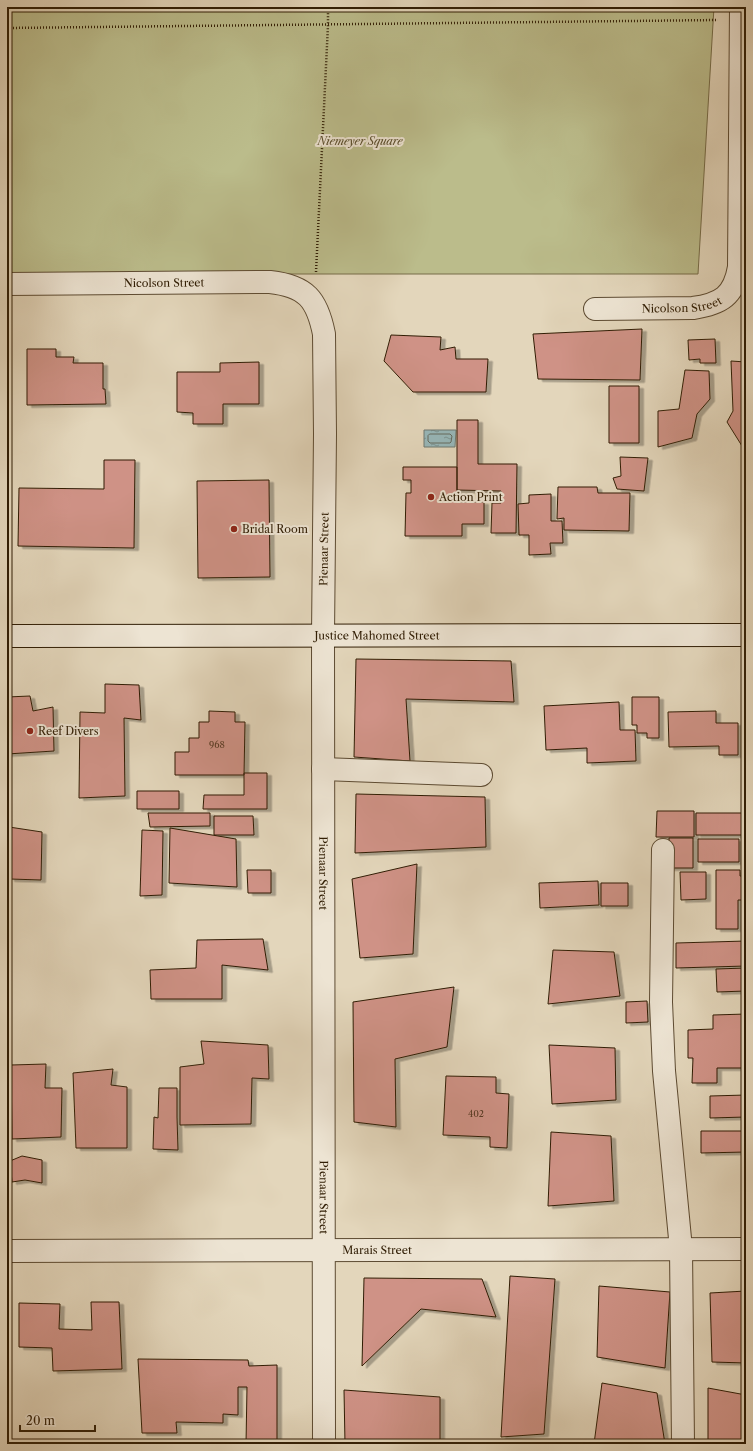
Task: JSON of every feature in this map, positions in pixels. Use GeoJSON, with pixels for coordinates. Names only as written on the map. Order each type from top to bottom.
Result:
{"type":"FeatureCollection","features":[{"type":"Feature","properties":{"kind":"street","name":"Nicolson Street"},"geometry":{"type":"LineString","coordinates":[[595,309],[693,308],[708,306],[723,299],[732,290],[737,279],[739,267],[743,15]]}},
{"type":"Feature","properties":{"kind":"street","name":"Nicolson Street"},"geometry":{"type":"LineString","coordinates":[[7,284],[270,282],[295,287],[306,295],[314,304]]}},
{"type":"Feature","properties":{"kind":"street","name":"Pienaar Street"},"geometry":{"type":"LineString","coordinates":[[314,304],[321,319],[324,334],[325,434],[322,635],[324,1444]]}},
{"type":"Feature","properties":{"kind":"street","name":"Justice Mahomed Street"},"geometry":{"type":"LineString","coordinates":[[7,636],[746,635]]}},
{"type":"Feature","properties":{"kind":"street"},"geometry":{"type":"LineString","coordinates":[[323,769],[481,775]]}},
{"type":"Feature","properties":{"kind":"street"},"geometry":{"type":"LineString","coordinates":[[663,850],[661,1002],[664,1071],[681,1249],[683,1444]]}},
{"type":"Feature","properties":{"kind":"street","name":"Marais Street"},"geometry":{"type":"LineString","coordinates":[[7,1251],[746,1249]]}},
{"type":"Feature","properties":{"kind":"path"},"geometry":{"type":"LineString","coordinates":[[314,304],[328,7]]}},
{"type":"Feature","properties":{"kind":"path"},"geometry":{"type":"LineString","coordinates":[[7,28],[328,25],[743,15]]}},
{"type":"Feature","properties":{"kind":"green space","name":"Niemeyer Square"},"geometry":{"type":"Polygon","coordinates":[[[7,7],[714,7],[698,274],[7,274],[7,7]]]}},
{"type":"Feature","properties":{"kind":"water"},"geometry":{"type":"Polygon","coordinates":[[[424,430],[456,430],[455,447],[424,447],[424,430]]]}},
{"type":"Feature","properties":{"kind":"building"},"geometry":{"type":"Polygon","coordinates":[[[642,329],[640,380],[538,379],[533,334],[642,329]]]}},
{"type":"Feature","properties":{"kind":"building"},"geometry":{"type":"Polygon","coordinates":[[[391,335],[441,337],[440,350],[455,347],[456,359],[488,359],[486,392],[413,392],[384,361],[391,335]]]}},
{"type":"Feature","properties":{"kind":"building"},"geometry":{"type":"Polygon","coordinates":[[[715,339],[716,363],[700,363],[700,359],[689,360],[688,340],[715,339]]]}},
{"type":"Feature","properties":{"kind":"building"},"geometry":{"type":"Polygon","coordinates":[[[27,349],[56,349],[56,357],[74,357],[73,363],[103,363],[103,389],[105,389],[106,404],[27,405],[27,349]]]}},
{"type":"Feature","properties":{"kind":"building"},"geometry":{"type":"Polygon","coordinates":[[[731,361],[746,362],[746,445],[742,446],[727,422],[733,411],[731,361]]]}},
{"type":"Feature","properties":{"kind":"building"},"geometry":{"type":"Polygon","coordinates":[[[259,362],[259,404],[223,404],[223,424],[193,424],[193,413],[177,412],[177,372],[220,372],[220,363],[259,362]]]}},
{"type":"Feature","properties":{"kind":"building"},"geometry":{"type":"Polygon","coordinates":[[[685,370],[709,371],[710,399],[697,414],[692,438],[658,447],[658,411],[679,409],[685,370]]]}},
{"type":"Feature","properties":{"kind":"building"},"geometry":{"type":"Polygon","coordinates":[[[609,386],[639,386],[639,443],[609,443],[609,386]]]}},
{"type":"Feature","properties":{"kind":"building"},"geometry":{"type":"Polygon","coordinates":[[[457,420],[478,420],[478,464],[517,464],[516,533],[491,533],[492,503],[501,503],[501,491],[457,490],[457,420]]]}},
{"type":"Feature","properties":{"kind":"building"},"geometry":{"type":"Polygon","coordinates":[[[620,457],[648,458],[644,491],[617,489],[613,478],[621,476],[620,457]]]}},
{"type":"Feature","properties":{"kind":"building"},"geometry":{"type":"Polygon","coordinates":[[[104,460],[135,460],[134,548],[18,546],[19,488],[104,489],[104,460]]]}},
{"type":"Feature","properties":{"kind":"building","name":"Action Print"},"geometry":{"type":"Polygon","coordinates":[[[403,467],[457,467],[457,502],[484,502],[484,524],[462,524],[462,536],[405,536],[406,493],[411,493],[411,480],[403,480],[403,467]]]}},
{"type":"Feature","properties":{"kind":"building","name":"Bridal Room"},"geometry":{"type":"Polygon","coordinates":[[[269,480],[270,577],[198,578],[197,481],[269,480]]]}},
{"type":"Feature","properties":{"kind":"building"},"geometry":{"type":"Polygon","coordinates":[[[558,487],[597,487],[598,493],[630,493],[629,531],[564,530],[564,518],[557,519],[558,487]]]}},
{"type":"Feature","properties":{"kind":"building"},"geometry":{"type":"Polygon","coordinates":[[[551,494],[551,521],[562,521],[563,543],[550,543],[551,554],[529,555],[529,535],[519,535],[518,504],[529,503],[529,495],[551,494]]]}},
{"type":"Feature","properties":{"kind":"building"},"geometry":{"type":"Polygon","coordinates":[[[356,659],[511,661],[514,702],[406,699],[410,761],[354,757],[356,659]]]}},
{"type":"Feature","properties":{"kind":"building"},"geometry":{"type":"Polygon","coordinates":[[[105,684],[139,685],[141,720],[124,718],[125,796],[79,798],[80,712],[105,713],[105,684]]]}},
{"type":"Feature","properties":{"kind":"building","name":"Reef Divers"},"geometry":{"type":"Polygon","coordinates":[[[30,696],[33,711],[53,707],[54,751],[7,754],[7,697],[30,696]]]}},
{"type":"Feature","properties":{"kind":"building"},"geometry":{"type":"Polygon","coordinates":[[[632,697],[659,697],[659,738],[647,738],[647,733],[637,733],[637,725],[632,725],[632,697]]]}},
{"type":"Feature","properties":{"kind":"building"},"geometry":{"type":"Polygon","coordinates":[[[619,702],[620,730],[635,730],[636,761],[587,763],[587,748],[546,750],[544,706],[619,702]]]}},
{"type":"Feature","properties":{"kind":"building"},"geometry":{"type":"Polygon","coordinates":[[[209,711],[235,712],[235,722],[245,722],[244,775],[175,775],[175,752],[189,752],[189,738],[199,738],[199,722],[209,722],[209,711]]]}},
{"type":"Feature","properties":{"kind":"building"},"geometry":{"type":"Polygon","coordinates":[[[716,711],[716,723],[738,723],[738,755],[719,755],[719,746],[669,747],[668,712],[716,711]]]}},
{"type":"Feature","properties":{"kind":"building"},"geometry":{"type":"Polygon","coordinates":[[[244,773],[267,773],[267,809],[203,809],[204,795],[244,795],[244,773]]]}},
{"type":"Feature","properties":{"kind":"building"},"geometry":{"type":"Polygon","coordinates":[[[137,791],[179,791],[179,809],[137,809],[137,791]]]}},
{"type":"Feature","properties":{"kind":"building"},"geometry":{"type":"Polygon","coordinates":[[[356,794],[485,797],[486,847],[355,853],[356,794]]]}},
{"type":"Feature","properties":{"kind":"building"},"geometry":{"type":"Polygon","coordinates":[[[657,811],[694,811],[694,837],[656,837],[657,811]]]}},
{"type":"Feature","properties":{"kind":"building"},"geometry":{"type":"Polygon","coordinates":[[[148,813],[210,813],[210,826],[150,827],[148,813]]]}},
{"type":"Feature","properties":{"kind":"building"},"geometry":{"type":"Polygon","coordinates":[[[696,813],[746,813],[746,835],[696,835],[696,813]]]}},
{"type":"Feature","properties":{"kind":"building"},"geometry":{"type":"Polygon","coordinates":[[[214,816],[253,816],[254,835],[214,835],[214,816]]]}},
{"type":"Feature","properties":{"kind":"building"},"geometry":{"type":"Polygon","coordinates":[[[9,827],[42,832],[41,880],[10,879],[9,827]]]}},
{"type":"Feature","properties":{"kind":"building"},"geometry":{"type":"Polygon","coordinates":[[[170,828],[236,839],[237,887],[169,883],[170,828]]]}},
{"type":"Feature","properties":{"kind":"building"},"geometry":{"type":"Polygon","coordinates":[[[142,830],[163,831],[162,895],[140,896],[142,830]]]}},
{"type":"Feature","properties":{"kind":"building"},"geometry":{"type":"Polygon","coordinates":[[[669,838],[693,838],[693,868],[669,868],[669,838]]]}},
{"type":"Feature","properties":{"kind":"building"},"geometry":{"type":"Polygon","coordinates":[[[698,839],[739,839],[739,862],[698,862],[698,839]]]}},
{"type":"Feature","properties":{"kind":"building"},"geometry":{"type":"Polygon","coordinates":[[[417,864],[413,954],[360,958],[352,879],[417,864]]]}},
{"type":"Feature","properties":{"kind":"building"},"geometry":{"type":"Polygon","coordinates":[[[247,870],[271,870],[271,893],[248,893],[247,870]]]}},
{"type":"Feature","properties":{"kind":"building"},"geometry":{"type":"Polygon","coordinates":[[[716,870],[740,870],[740,876],[746,876],[746,900],[738,900],[738,929],[716,929],[716,870]]]}},
{"type":"Feature","properties":{"kind":"building"},"geometry":{"type":"Polygon","coordinates":[[[680,872],[706,872],[706,899],[681,900],[680,872]]]}},
{"type":"Feature","properties":{"kind":"building"},"geometry":{"type":"Polygon","coordinates":[[[598,881],[599,905],[540,908],[539,883],[598,881]]]}},
{"type":"Feature","properties":{"kind":"building"},"geometry":{"type":"Polygon","coordinates":[[[601,883],[628,883],[628,906],[601,906],[601,883]]]}},
{"type":"Feature","properties":{"kind":"building"},"geometry":{"type":"Polygon","coordinates":[[[263,939],[268,970],[222,965],[222,999],[151,999],[150,970],[196,968],[197,940],[263,939]]]}},
{"type":"Feature","properties":{"kind":"building"},"geometry":{"type":"Polygon","coordinates":[[[746,941],[746,966],[676,968],[676,943],[746,941]]]}},
{"type":"Feature","properties":{"kind":"building"},"geometry":{"type":"Polygon","coordinates":[[[553,950],[614,952],[620,996],[548,1004],[553,950]]]}},
{"type":"Feature","properties":{"kind":"building"},"geometry":{"type":"Polygon","coordinates":[[[746,968],[746,991],[717,992],[716,969],[746,968]]]}},
{"type":"Feature","properties":{"kind":"building"},"geometry":{"type":"Polygon","coordinates":[[[454,987],[447,1047],[395,1059],[396,1127],[354,1122],[353,1002],[454,987]]]}},
{"type":"Feature","properties":{"kind":"building"},"geometry":{"type":"Polygon","coordinates":[[[647,1001],[648,1022],[626,1023],[626,1002],[647,1001]]]}},
{"type":"Feature","properties":{"kind":"building"},"geometry":{"type":"Polygon","coordinates":[[[746,1014],[746,1068],[717,1068],[717,1083],[692,1083],[693,1058],[688,1058],[688,1030],[713,1029],[713,1015],[746,1014]]]}},
{"type":"Feature","properties":{"kind":"building"},"geometry":{"type":"Polygon","coordinates":[[[201,1041],[268,1045],[269,1079],[252,1078],[251,1124],[180,1125],[180,1067],[204,1064],[201,1041]]]}},
{"type":"Feature","properties":{"kind":"building"},"geometry":{"type":"Polygon","coordinates":[[[549,1045],[615,1048],[616,1100],[552,1104],[549,1045]]]}},
{"type":"Feature","properties":{"kind":"building"},"geometry":{"type":"Polygon","coordinates":[[[46,1064],[45,1088],[62,1088],[61,1137],[12,1139],[11,1065],[46,1064]]]}},
{"type":"Feature","properties":{"kind":"building"},"geometry":{"type":"Polygon","coordinates":[[[113,1069],[111,1085],[127,1087],[127,1148],[76,1148],[73,1073],[113,1069]]]}},
{"type":"Feature","properties":{"kind":"building"},"geometry":{"type":"Polygon","coordinates":[[[446,1076],[496,1077],[496,1093],[509,1094],[507,1148],[490,1147],[490,1137],[443,1135],[446,1076]]]}},
{"type":"Feature","properties":{"kind":"building"},"geometry":{"type":"Polygon","coordinates":[[[159,1088],[177,1088],[178,1150],[153,1149],[154,1117],[158,1118],[159,1088]]]}},
{"type":"Feature","properties":{"kind":"building"},"geometry":{"type":"Polygon","coordinates":[[[746,1095],[746,1117],[710,1118],[710,1096],[746,1095]]]}},
{"type":"Feature","properties":{"kind":"building"},"geometry":{"type":"Polygon","coordinates":[[[701,1131],[746,1131],[746,1152],[701,1153],[701,1131]]]}},
{"type":"Feature","properties":{"kind":"building"},"geometry":{"type":"Polygon","coordinates":[[[551,1132],[611,1136],[614,1201],[548,1206],[551,1132]]]}},
{"type":"Feature","properties":{"kind":"building"},"geometry":{"type":"Polygon","coordinates":[[[22,1156],[42,1160],[42,1183],[25,1180],[12,1182],[10,1161],[22,1156]]]}},
{"type":"Feature","properties":{"kind":"building"},"geometry":{"type":"Polygon","coordinates":[[[510,1276],[555,1279],[544,1434],[501,1437],[510,1276]]]}},
{"type":"Feature","properties":{"kind":"building"},"geometry":{"type":"Polygon","coordinates":[[[364,1278],[482,1279],[496,1317],[421,1309],[362,1366],[364,1278]]]}},
{"type":"Feature","properties":{"kind":"building"},"geometry":{"type":"Polygon","coordinates":[[[599,1286],[670,1292],[665,1368],[597,1357],[599,1286]]]}},
{"type":"Feature","properties":{"kind":"building"},"geometry":{"type":"Polygon","coordinates":[[[746,1291],[746,1363],[712,1362],[710,1293],[746,1291]]]}},
{"type":"Feature","properties":{"kind":"building"},"geometry":{"type":"Polygon","coordinates":[[[91,1302],[119,1302],[122,1369],[53,1371],[52,1348],[19,1347],[19,1303],[60,1304],[59,1329],[92,1330],[91,1302]]]}},
{"type":"Feature","properties":{"kind":"building"},"geometry":{"type":"Polygon","coordinates":[[[138,1359],[248,1360],[249,1366],[277,1365],[277,1444],[246,1444],[247,1387],[238,1387],[238,1415],[223,1414],[223,1423],[176,1422],[177,1433],[142,1433],[138,1359]]]}},
{"type":"Feature","properties":{"kind":"building"},"geometry":{"type":"Polygon","coordinates":[[[602,1383],[657,1393],[665,1444],[594,1444],[602,1383]]]}},
{"type":"Feature","properties":{"kind":"building"},"geometry":{"type":"Polygon","coordinates":[[[708,1388],[746,1395],[746,1444],[708,1444],[708,1388]]]}},
{"type":"Feature","properties":{"kind":"building"},"geometry":{"type":"Polygon","coordinates":[[[344,1390],[440,1397],[440,1444],[345,1444],[344,1390]]]}},
{"type":"Feature","properties":{"kind":"building"},"geometry":{"type":"Polygon","coordinates":[[[131,1442],[131,1444],[49,1444],[131,1442]]]}},
{"type":"Feature","properties":{"kind":"place","name":"Action Print"},"geometry":{"type":"Point","coordinates":[431,497]}},
{"type":"Feature","properties":{"kind":"place","name":"Bridal Room"},"geometry":{"type":"Point","coordinates":[234,529]}},
{"type":"Feature","properties":{"kind":"place","name":"Reef Divers"},"geometry":{"type":"Point","coordinates":[30,731]}}]}
